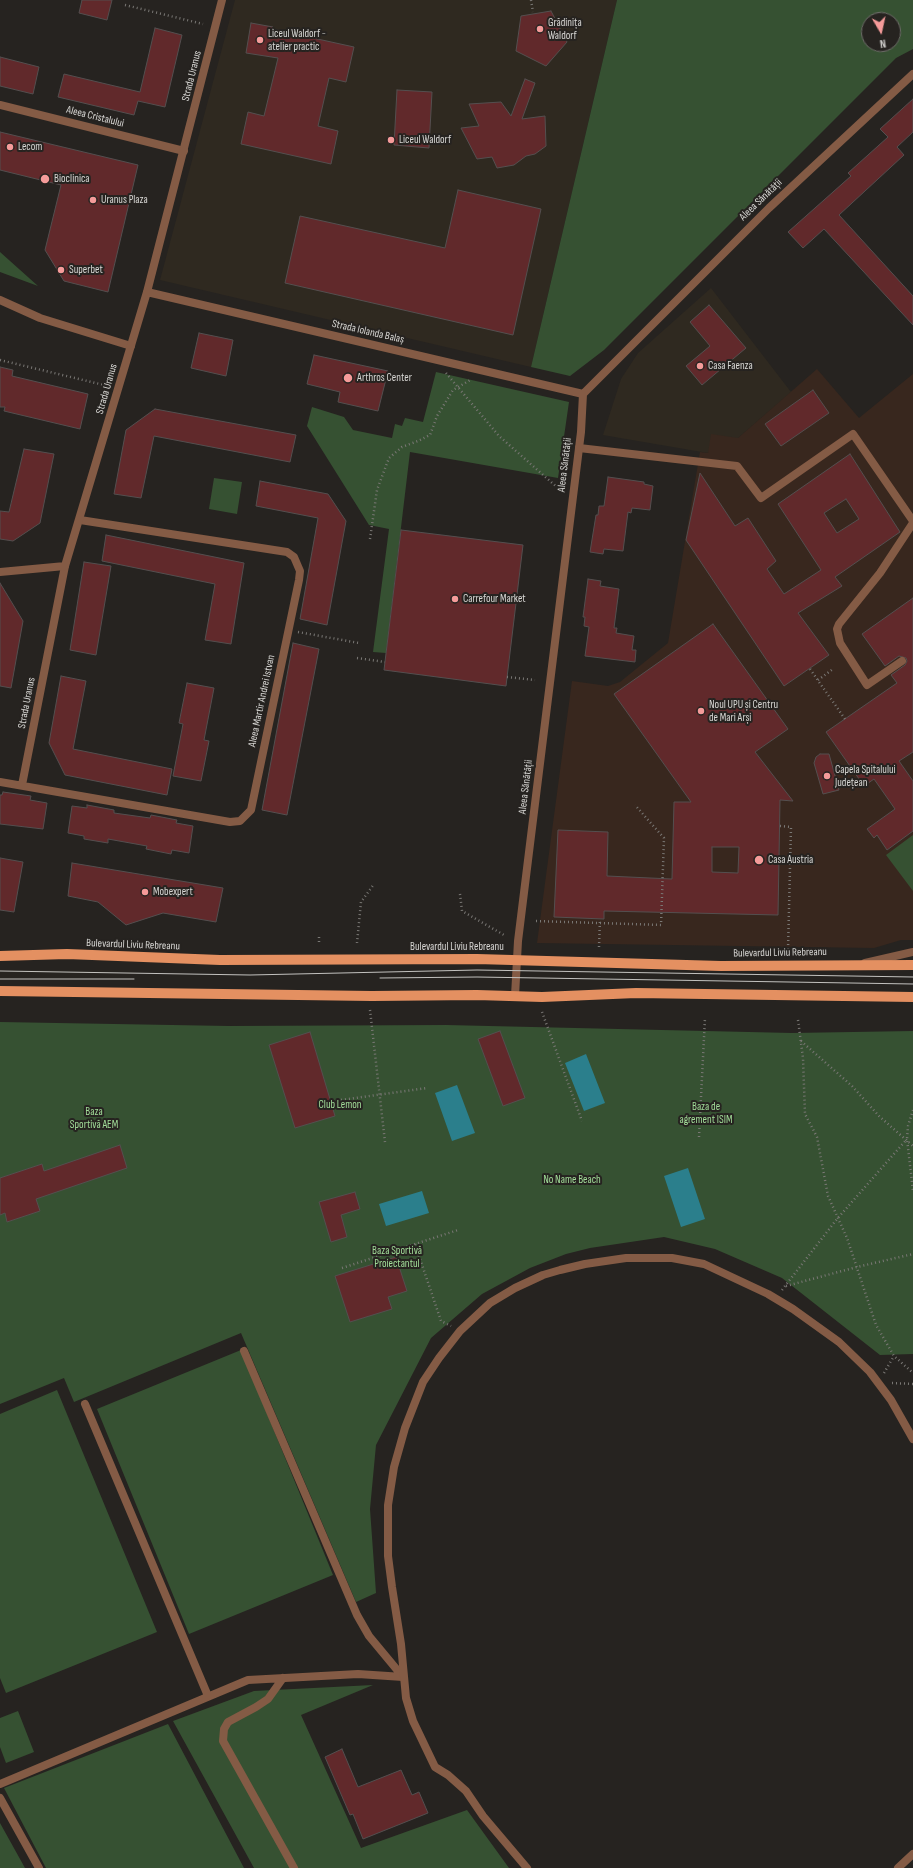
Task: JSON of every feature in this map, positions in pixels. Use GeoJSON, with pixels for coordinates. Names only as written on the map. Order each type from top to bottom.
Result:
{"type":"FeatureCollection","features":[{"type":"Feature","properties":{"kind":"main road","name":"Bulevardul Liviu Rebreanu"},"geometry":{"type":"LineString","coordinates":[[0,956],[67,954],[220,960],[517,959],[721,966],[858,964],[913,965]]}},
{"type":"Feature","properties":{"kind":"main road"},"geometry":{"type":"LineString","coordinates":[[0,991],[372,996],[542,997],[636,993],[913,997]]}},
{"type":"Feature","properties":{"kind":"street","name":"Strada Uranus"},"geometry":{"type":"LineString","coordinates":[[22,785],[65,566],[147,292],[222,0]]}},
{"type":"Feature","properties":{"kind":"street","name":"Aleea Sănătății"},"geometry":{"type":"LineString","coordinates":[[515,996],[517,959],[579,448],[583,394],[769,208],[913,74]]}},
{"type":"Feature","properties":{"kind":"street","name":"Aleea Cristalului"},"geometry":{"type":"LineString","coordinates":[[0,105],[184,151]]}},
{"type":"Feature","properties":{"kind":"street","name":"Strada Iolanda Balaș"},"geometry":{"type":"LineString","coordinates":[[147,292],[583,394]]}},
{"type":"Feature","properties":{"kind":"street"},"geometry":{"type":"LineString","coordinates":[[0,300],[40,318],[131,346]]}},
{"type":"Feature","properties":{"kind":"street"},"geometry":{"type":"LineString","coordinates":[[579,448],[737,466],[761,498],[853,434],[913,522],[880,573],[839,624],[837,629],[840,643],[867,685],[902,661]]}},
{"type":"Feature","properties":{"kind":"street","name":"Aleea Martir Andrei Istvan"},"geometry":{"type":"LineString","coordinates":[[0,782],[230,822],[240,821],[251,810],[300,571],[294,557],[287,552],[80,520]]}},
{"type":"Feature","properties":{"kind":"street"},"geometry":{"type":"LineString","coordinates":[[0,572],[65,566]]}},
{"type":"Feature","properties":{"kind":"street"},"geometry":{"type":"LineString","coordinates":[[858,964],[913,952]]}},
{"type":"Feature","properties":{"kind":"street"},"geometry":{"type":"LineString","coordinates":[[527,1868],[488,1822],[466,1791],[448,1775],[435,1767],[413,1721],[406,1698],[403,1677],[401,1644],[388,1556],[389,1488],[405,1428],[423,1382],[460,1331],[490,1304],[515,1288],[543,1275],[560,1270],[607,1260],[653,1257],[704,1264],[775,1298],[794,1309],[839,1342],[870,1372],[891,1400],[913,1438]]}},
{"type":"Feature","properties":{"kind":"street"},"geometry":{"type":"LineString","coordinates":[[244,1351],[357,1615],[369,1636],[403,1677]]}},
{"type":"Feature","properties":{"kind":"street"},"geometry":{"type":"LineString","coordinates":[[85,1404],[208,1696]]}},
{"type":"Feature","properties":{"kind":"street"},"geometry":{"type":"LineString","coordinates":[[0,1784],[248,1680],[358,1674],[403,1677]]}},
{"type":"Feature","properties":{"kind":"street"},"geometry":{"type":"LineString","coordinates":[[283,1678],[268,1699],[228,1722],[224,1729],[223,1741],[294,1868]]}},
{"type":"Feature","properties":{"kind":"street"},"geometry":{"type":"LineString","coordinates":[[0,1798],[39,1868]]}},
{"type":"Feature","properties":{"kind":"street"},"geometry":{"type":"LineString","coordinates":[[898,1868],[913,1854]]}},
{"type":"Feature","properties":{"kind":"path"},"geometry":{"type":"LineString","coordinates":[[531,0],[532,12]]}},
{"type":"Feature","properties":{"kind":"path"},"geometry":{"type":"LineString","coordinates":[[125,5],[203,24]]}},
{"type":"Feature","properties":{"kind":"path"},"geometry":{"type":"LineString","coordinates":[[0,360],[119,389]]}},
{"type":"Feature","properties":{"kind":"path"},"geometry":{"type":"LineString","coordinates":[[442,369],[499,436],[559,489]]}},
{"type":"Feature","properties":{"kind":"path"},"geometry":{"type":"LineString","coordinates":[[370,539],[377,490],[389,458],[402,447],[430,435],[438,416],[453,390],[475,378]]}},
{"type":"Feature","properties":{"kind":"path"},"geometry":{"type":"LineString","coordinates":[[288,630],[359,643]]}},
{"type":"Feature","properties":{"kind":"path"},"geometry":{"type":"LineString","coordinates":[[357,658],[385,662]]}},
{"type":"Feature","properties":{"kind":"path"},"geometry":{"type":"LineString","coordinates":[[810,669],[845,719]]}},
{"type":"Feature","properties":{"kind":"path"},"geometry":{"type":"LineString","coordinates":[[818,680],[833,670]]}},
{"type":"Feature","properties":{"kind":"path"},"geometry":{"type":"LineString","coordinates":[[507,677],[535,680]]}},
{"type":"Feature","properties":{"kind":"path"},"geometry":{"type":"LineString","coordinates":[[536,921],[661,925],[664,838],[635,805]]}},
{"type":"Feature","properties":{"kind":"path"},"geometry":{"type":"LineString","coordinates":[[780,826],[791,827],[788,950]]}},
{"type":"Feature","properties":{"kind":"path"},"geometry":{"type":"LineString","coordinates":[[357,943],[361,902],[374,884]]}},
{"type":"Feature","properties":{"kind":"path"},"geometry":{"type":"LineString","coordinates":[[460,894],[462,911],[504,935]]}},
{"type":"Feature","properties":{"kind":"path"},"geometry":{"type":"LineString","coordinates":[[599,947],[600,919]]}},
{"type":"Feature","properties":{"kind":"path"},"geometry":{"type":"LineString","coordinates":[[319,936],[319,942]]}},
{"type":"Feature","properties":{"kind":"path"},"geometry":{"type":"LineString","coordinates":[[370,1010],[385,1142]]}},
{"type":"Feature","properties":{"kind":"path"},"geometry":{"type":"LineString","coordinates":[[542,1012],[582,1121]]}},
{"type":"Feature","properties":{"kind":"path"},"geometry":{"type":"LineString","coordinates":[[699,1137],[705,1018]]}},
{"type":"Feature","properties":{"kind":"path"},"geometry":{"type":"LineString","coordinates":[[798,1020],[801,1040],[804,1114],[817,1137],[828,1196],[837,1219],[847,1238],[876,1325],[894,1356],[913,1373]]}},
{"type":"Feature","properties":{"kind":"path"},"geometry":{"type":"LineString","coordinates":[[801,1040],[852,1086],[879,1116],[907,1139],[913,1146]]}},
{"type":"Feature","properties":{"kind":"path"},"geometry":{"type":"LineString","coordinates":[[341,1100],[427,1088]]}},
{"type":"Feature","properties":{"kind":"path"},"geometry":{"type":"LineString","coordinates":[[913,1110],[908,1126],[907,1139],[913,1191]]}},
{"type":"Feature","properties":{"kind":"path"},"geometry":{"type":"LineString","coordinates":[[775,1298],[786,1286],[837,1219],[907,1139]]}},
{"type":"Feature","properties":{"kind":"path"},"geometry":{"type":"LineString","coordinates":[[342,1268],[458,1230]]}},
{"type":"Feature","properties":{"kind":"path"},"geometry":{"type":"LineString","coordinates":[[415,1244],[441,1321],[460,1331]]}},
{"type":"Feature","properties":{"kind":"path"},"geometry":{"type":"LineString","coordinates":[[786,1286],[913,1254]]}},
{"type":"Feature","properties":{"kind":"path"},"geometry":{"type":"LineString","coordinates":[[894,1356],[878,1383],[913,1384]]}},
{"type":"Feature","properties":{"kind":"shaded area","name":"Liceul Waldorf"},"geometry":{"type":"Polygon","coordinates":[[[235,0],[617,0],[531,367],[160,280],[235,0]]]}},
{"type":"Feature","properties":{"kind":"shaded area","name":"Casa Faenza"},"geometry":{"type":"Polygon","coordinates":[[[711,288],[791,392],[738,438],[708,453],[603,435],[621,379],[638,353],[711,288]]]}},
{"type":"Feature","properties":{"kind":"shaded area"},"geometry":{"type":"Polygon","coordinates":[[[817,369],[859,418],[913,374],[913,940],[901,940],[874,948],[537,943],[572,681],[608,686],[620,682],[668,643],[700,452],[708,453],[711,434],[738,438],[817,369]]]}},
{"type":"Feature","properties":{"kind":"green space"},"geometry":{"type":"Polygon","coordinates":[[[617,0],[913,0],[913,49],[896,58],[604,350],[570,376],[531,367],[617,0]]]}},
{"type":"Feature","properties":{"kind":"green space"},"geometry":{"type":"Polygon","coordinates":[[[0,252],[38,286],[0,272],[0,252]]]}},
{"type":"Feature","properties":{"kind":"green space"},"geometry":{"type":"Polygon","coordinates":[[[436,372],[569,402],[558,478],[410,452],[386,653],[373,652],[389,529],[369,525],[307,426],[312,407],[344,417],[353,430],[392,438],[395,424],[402,426],[405,418],[423,422],[436,372]]]}},
{"type":"Feature","properties":{"kind":"green space"},"geometry":{"type":"Polygon","coordinates":[[[214,478],[242,482],[237,514],[209,509],[214,478]]]}},
{"type":"Feature","properties":{"kind":"green space"},"geometry":{"type":"Polygon","coordinates":[[[913,835],[913,891],[886,855],[913,835]]]}},
{"type":"Feature","properties":{"kind":"green space"},"geometry":{"type":"Polygon","coordinates":[[[0,1022],[229,1026],[446,1025],[792,1033],[913,1031],[913,1354],[880,1355],[782,1278],[715,1249],[664,1237],[590,1248],[566,1254],[530,1268],[482,1294],[431,1338],[376,1445],[370,1509],[376,1593],[356,1602],[241,1333],[74,1402],[64,1378],[0,1404],[0,1022]]]}},
{"type":"Feature","properties":{"kind":"green space"},"geometry":{"type":"Polygon","coordinates":[[[241,1350],[333,1575],[189,1634],[97,1409],[241,1350]]]}},
{"type":"Feature","properties":{"kind":"green space"},"geometry":{"type":"Polygon","coordinates":[[[57,1390],[157,1632],[6,1693],[0,1678],[0,1414],[57,1390]]]}},
{"type":"Feature","properties":{"kind":"green space"},"geometry":{"type":"Polygon","coordinates":[[[373,1685],[301,1715],[361,1848],[467,1810],[509,1868],[254,1868],[173,1721],[254,1691],[373,1685]]]}},
{"type":"Feature","properties":{"kind":"green space"},"geometry":{"type":"Polygon","coordinates":[[[18,1711],[34,1752],[6,1763],[0,1747],[0,1718],[18,1711]]]}},
{"type":"Feature","properties":{"kind":"green space"},"geometry":{"type":"Polygon","coordinates":[[[168,1724],[244,1868],[46,1868],[4,1788],[168,1724]]]}},
{"type":"Feature","properties":{"kind":"green space"},"geometry":{"type":"Polygon","coordinates":[[[0,1823],[25,1868],[0,1868],[0,1823]]]}},
{"type":"Feature","properties":{"kind":"water"},"geometry":{"type":"Polygon","coordinates":[[[586,1054],[605,1103],[584,1111],[565,1063],[586,1054]]]}},
{"type":"Feature","properties":{"kind":"water"},"geometry":{"type":"Polygon","coordinates":[[[457,1085],[475,1133],[452,1141],[435,1093],[457,1085]]]}},
{"type":"Feature","properties":{"kind":"water"},"geometry":{"type":"Polygon","coordinates":[[[688,1168],[705,1219],[681,1227],[664,1176],[688,1168]]]}},
{"type":"Feature","properties":{"kind":"water"},"geometry":{"type":"Polygon","coordinates":[[[422,1191],[429,1213],[386,1226],[379,1204],[422,1191]]]}},
{"type":"Feature","properties":{"kind":"building"},"geometry":{"type":"Polygon","coordinates":[[[82,0],[112,0],[107,20],[79,13],[82,0]]]}},
{"type":"Feature","properties":{"kind":"building","name":"Grădinița Waldorf"},"geometry":{"type":"Polygon","coordinates":[[[551,11],[567,42],[546,66],[516,51],[521,16],[551,11]]]}},
{"type":"Feature","properties":{"kind":"building"},"geometry":{"type":"Polygon","coordinates":[[[251,23],[354,47],[346,82],[329,78],[318,126],[338,131],[331,164],[241,144],[248,112],[264,116],[278,58],[246,53],[251,23]]]}},
{"type":"Feature","properties":{"kind":"building"},"geometry":{"type":"Polygon","coordinates":[[[155,28],[182,35],[165,107],[138,101],[134,115],[58,97],[64,74],[140,92],[155,28]]]}},
{"type":"Feature","properties":{"kind":"building"},"geometry":{"type":"Polygon","coordinates":[[[0,57],[39,67],[33,94],[0,86],[0,57]]]}},
{"type":"Feature","properties":{"kind":"building"},"geometry":{"type":"Polygon","coordinates":[[[525,79],[535,83],[522,119],[545,116],[546,146],[535,154],[526,156],[514,165],[497,168],[492,157],[477,159],[461,128],[479,126],[469,104],[501,102],[511,116],[525,79]]]}},
{"type":"Feature","properties":{"kind":"building"},"geometry":{"type":"Polygon","coordinates":[[[397,90],[432,92],[429,148],[394,145],[397,90]]]}},
{"type":"Feature","properties":{"kind":"building"},"geometry":{"type":"Polygon","coordinates":[[[913,99],[913,132],[897,147],[904,155],[839,215],[913,296],[913,325],[824,229],[803,248],[788,232],[851,176],[848,173],[888,137],[880,129],[913,99]]]}},
{"type":"Feature","properties":{"kind":"building","name":"Uranus Plaza"},"geometry":{"type":"Polygon","coordinates":[[[0,132],[138,165],[108,292],[64,281],[45,250],[61,185],[0,170],[0,132]]]}},
{"type":"Feature","properties":{"kind":"building"},"geometry":{"type":"Polygon","coordinates":[[[458,190],[541,209],[513,335],[285,283],[300,216],[445,248],[458,190]]]}},
{"type":"Feature","properties":{"kind":"building"},"geometry":{"type":"Polygon","coordinates":[[[709,305],[746,348],[702,385],[686,366],[710,346],[690,322],[709,305]]]}},
{"type":"Feature","properties":{"kind":"building"},"geometry":{"type":"Polygon","coordinates":[[[199,333],[233,340],[226,376],[191,368],[199,333]]]}},
{"type":"Feature","properties":{"kind":"building","name":"Arthros Center"},"geometry":{"type":"Polygon","coordinates":[[[314,355],[388,371],[378,411],[338,402],[340,392],[307,384],[314,355]]]}},
{"type":"Feature","properties":{"kind":"building"},"geometry":{"type":"Polygon","coordinates":[[[0,367],[13,370],[12,376],[88,394],[80,429],[4,411],[5,407],[0,407],[0,367]]]}},
{"type":"Feature","properties":{"kind":"building"},"geometry":{"type":"Polygon","coordinates":[[[813,390],[829,413],[781,446],[765,424],[813,390]]]}},
{"type":"Feature","properties":{"kind":"building"},"geometry":{"type":"Polygon","coordinates":[[[155,409],[296,435],[290,462],[154,436],[141,498],[114,494],[126,430],[155,409]]]}},
{"type":"Feature","properties":{"kind":"building"},"geometry":{"type":"Polygon","coordinates":[[[24,449],[54,454],[40,523],[13,541],[0,539],[0,511],[9,512],[24,449]]]}},
{"type":"Feature","properties":{"kind":"building"},"geometry":{"type":"Polygon","coordinates":[[[850,454],[900,532],[835,577],[842,586],[798,613],[829,655],[784,686],[686,540],[700,473],[735,526],[748,518],[776,561],[767,569],[784,594],[821,570],[778,504],[850,454]],[[846,499],[824,513],[837,533],[859,519],[846,499]]]}},
{"type":"Feature","properties":{"kind":"building"},"geometry":{"type":"Polygon","coordinates":[[[608,477],[644,482],[644,484],[653,486],[650,510],[632,508],[631,513],[628,512],[623,551],[604,549],[603,554],[590,552],[596,515],[598,515],[599,506],[604,506],[608,477]]]}},
{"type":"Feature","properties":{"kind":"building"},"geometry":{"type":"Polygon","coordinates":[[[260,481],[328,494],[346,521],[327,625],[300,619],[318,518],[256,506],[260,481]]]}},
{"type":"Feature","properties":{"kind":"building","name":"Carrefour Market"},"geometry":{"type":"Polygon","coordinates":[[[401,530],[523,545],[506,686],[384,670],[401,530]]]}},
{"type":"Feature","properties":{"kind":"building"},"geometry":{"type":"Polygon","coordinates":[[[106,535],[244,563],[231,644],[205,640],[215,584],[102,561],[106,535]]]}},
{"type":"Feature","properties":{"kind":"building"},"geometry":{"type":"Polygon","coordinates":[[[84,562],[111,566],[96,655],[70,650],[84,562]]]}},
{"type":"Feature","properties":{"kind":"building"},"geometry":{"type":"Polygon","coordinates":[[[588,579],[601,581],[600,586],[619,589],[614,628],[617,628],[616,633],[634,636],[632,650],[636,650],[635,662],[585,656],[589,627],[584,626],[585,617],[583,617],[588,579]]]}},
{"type":"Feature","properties":{"kind":"building"},"geometry":{"type":"Polygon","coordinates":[[[0,583],[23,621],[11,688],[0,686],[0,583]]]}},
{"type":"Feature","properties":{"kind":"building"},"geometry":{"type":"Polygon","coordinates":[[[913,598],[913,752],[899,761],[913,781],[913,831],[887,850],[877,835],[874,838],[867,829],[895,809],[874,779],[864,786],[826,732],[897,683],[891,675],[905,665],[907,661],[906,658],[899,656],[885,666],[862,634],[913,598]]]}},
{"type":"Feature","properties":{"kind":"building"},"geometry":{"type":"Polygon","coordinates":[[[713,624],[788,729],[755,752],[793,801],[780,800],[778,915],[604,911],[604,919],[554,917],[558,830],[608,832],[607,876],[672,879],[674,802],[691,802],[614,694],[713,624]],[[712,847],[712,872],[738,873],[739,847],[712,847]]]}},
{"type":"Feature","properties":{"kind":"building"},"geometry":{"type":"Polygon","coordinates":[[[293,643],[319,649],[287,815],[262,810],[293,643]]]}},
{"type":"Feature","properties":{"kind":"building"},"geometry":{"type":"Polygon","coordinates":[[[61,676],[86,681],[73,749],[172,769],[167,795],[65,775],[49,743],[61,676]]]}},
{"type":"Feature","properties":{"kind":"building"},"geometry":{"type":"Polygon","coordinates":[[[187,683],[214,688],[204,740],[209,741],[201,781],[173,776],[183,724],[179,723],[187,683]]]}},
{"type":"Feature","properties":{"kind":"building","name":"Capela Spitalului Județean"},"geometry":{"type":"Polygon","coordinates":[[[820,754],[829,754],[839,790],[823,794],[814,763],[816,757],[820,754]]]}},
{"type":"Feature","properties":{"kind":"building"},"geometry":{"type":"Polygon","coordinates":[[[3,792],[31,796],[30,800],[47,803],[43,829],[0,824],[0,795],[2,795],[3,792]]]}},
{"type":"Feature","properties":{"kind":"building"},"geometry":{"type":"Polygon","coordinates":[[[87,805],[114,810],[114,813],[150,818],[151,815],[177,820],[176,823],[193,826],[189,853],[172,850],[171,854],[146,849],[147,846],[108,839],[108,843],[84,839],[84,836],[68,833],[72,806],[87,808],[87,805]]]}},
{"type":"Feature","properties":{"kind":"building"},"geometry":{"type":"Polygon","coordinates":[[[0,858],[23,862],[14,912],[0,910],[0,858]]]}},
{"type":"Feature","properties":{"kind":"building","name":"Mobexpert"},"geometry":{"type":"Polygon","coordinates":[[[72,863],[223,888],[216,922],[163,913],[126,925],[98,902],[68,896],[72,863]]]}},
{"type":"Feature","properties":{"kind":"building"},"geometry":{"type":"Polygon","coordinates":[[[500,1031],[525,1098],[503,1106],[478,1039],[500,1031]]]}},
{"type":"Feature","properties":{"kind":"building"},"geometry":{"type":"Polygon","coordinates":[[[310,1032],[335,1116],[295,1128],[269,1045],[310,1032]]]}},
{"type":"Feature","properties":{"kind":"building"},"geometry":{"type":"Polygon","coordinates":[[[120,1145],[127,1168],[36,1199],[40,1211],[7,1222],[5,1213],[0,1215],[0,1178],[42,1164],[44,1171],[120,1145]]]}},
{"type":"Feature","properties":{"kind":"building"},"geometry":{"type":"Polygon","coordinates":[[[355,1192],[360,1209],[341,1215],[347,1237],[331,1242],[319,1202],[355,1192]]]}},
{"type":"Feature","properties":{"kind":"building"},"geometry":{"type":"Polygon","coordinates":[[[396,1257],[407,1291],[388,1297],[392,1309],[350,1322],[335,1276],[396,1257]]]}},
{"type":"Feature","properties":{"kind":"building"},"geometry":{"type":"Polygon","coordinates":[[[342,1749],[358,1787],[401,1770],[412,1795],[419,1792],[428,1813],[363,1839],[353,1814],[350,1815],[325,1757],[342,1749]]]}},
{"type":"Feature","properties":{"kind":"tram line"},"geometry":{"type":"LineString","coordinates":[[0,971],[250,975],[477,970],[913,977]]}},
{"type":"Feature","properties":{"kind":"tram line"},"geometry":{"type":"LineString","coordinates":[[380,978],[477,977],[913,984]]}},
{"type":"Feature","properties":{"kind":"tram line"},"geometry":{"type":"LineString","coordinates":[[0,979],[134,979]]}},
{"type":"Feature","properties":{"kind":"place","name":"Grădinița Waldorf"},"geometry":{"type":"Point","coordinates":[540,29]}},
{"type":"Feature","properties":{"kind":"place","name":"Liceul Waldorf - atelier practic"},"geometry":{"type":"Point","coordinates":[260,40]}},
{"type":"Feature","properties":{"kind":"place","name":"Liceul Waldorf"},"geometry":{"type":"Point","coordinates":[391,140]}},
{"type":"Feature","properties":{"kind":"place","name":"Lecom"},"geometry":{"type":"Point","coordinates":[10,147]}},
{"type":"Feature","properties":{"kind":"place","name":"Bioclinica"},"geometry":{"type":"Point","coordinates":[45,179]}},
{"type":"Feature","properties":{"kind":"place","name":"Uranus Plaza"},"geometry":{"type":"Point","coordinates":[93,200]}},
{"type":"Feature","properties":{"kind":"place","name":"Superbet"},"geometry":{"type":"Point","coordinates":[61,270]}},
{"type":"Feature","properties":{"kind":"place","name":"Casa Faenza"},"geometry":{"type":"Point","coordinates":[700,366]}},
{"type":"Feature","properties":{"kind":"place","name":"Arthros Center"},"geometry":{"type":"Point","coordinates":[348,378]}},
{"type":"Feature","properties":{"kind":"place","name":"Carrefour Market"},"geometry":{"type":"Point","coordinates":[455,599]}},
{"type":"Feature","properties":{"kind":"place","name":"Noul UPU și Centru de Mari Arși"},"geometry":{"type":"Point","coordinates":[701,711]}},
{"type":"Feature","properties":{"kind":"place","name":"Capela Spitalului Județean"},"geometry":{"type":"Point","coordinates":[827,776]}},
{"type":"Feature","properties":{"kind":"place","name":"Casa Austria"},"geometry":{"type":"Point","coordinates":[759,860]}},
{"type":"Feature","properties":{"kind":"place","name":"Mobexpert"},"geometry":{"type":"Point","coordinates":[145,892]}},
{"type":"Feature","properties":{"kind":"park label","name":"Club Lemon"},"geometry":{"type":"Point","coordinates":[340,1105]}},
{"type":"Feature","properties":{"kind":"park label","name":"Baza de agrement ISIM"},"geometry":{"type":"Point","coordinates":[706,1113]}},
{"type":"Feature","properties":{"kind":"park label","name":"Baza Sportivă AEM"},"geometry":{"type":"Point","coordinates":[94,1118]}},
{"type":"Feature","properties":{"kind":"park label","name":"No Name Beach"},"geometry":{"type":"Point","coordinates":[572,1180]}},
{"type":"Feature","properties":{"kind":"park label","name":"Baza Sportivă Proiectantul"},"geometry":{"type":"Point","coordinates":[397,1257]}}]}
